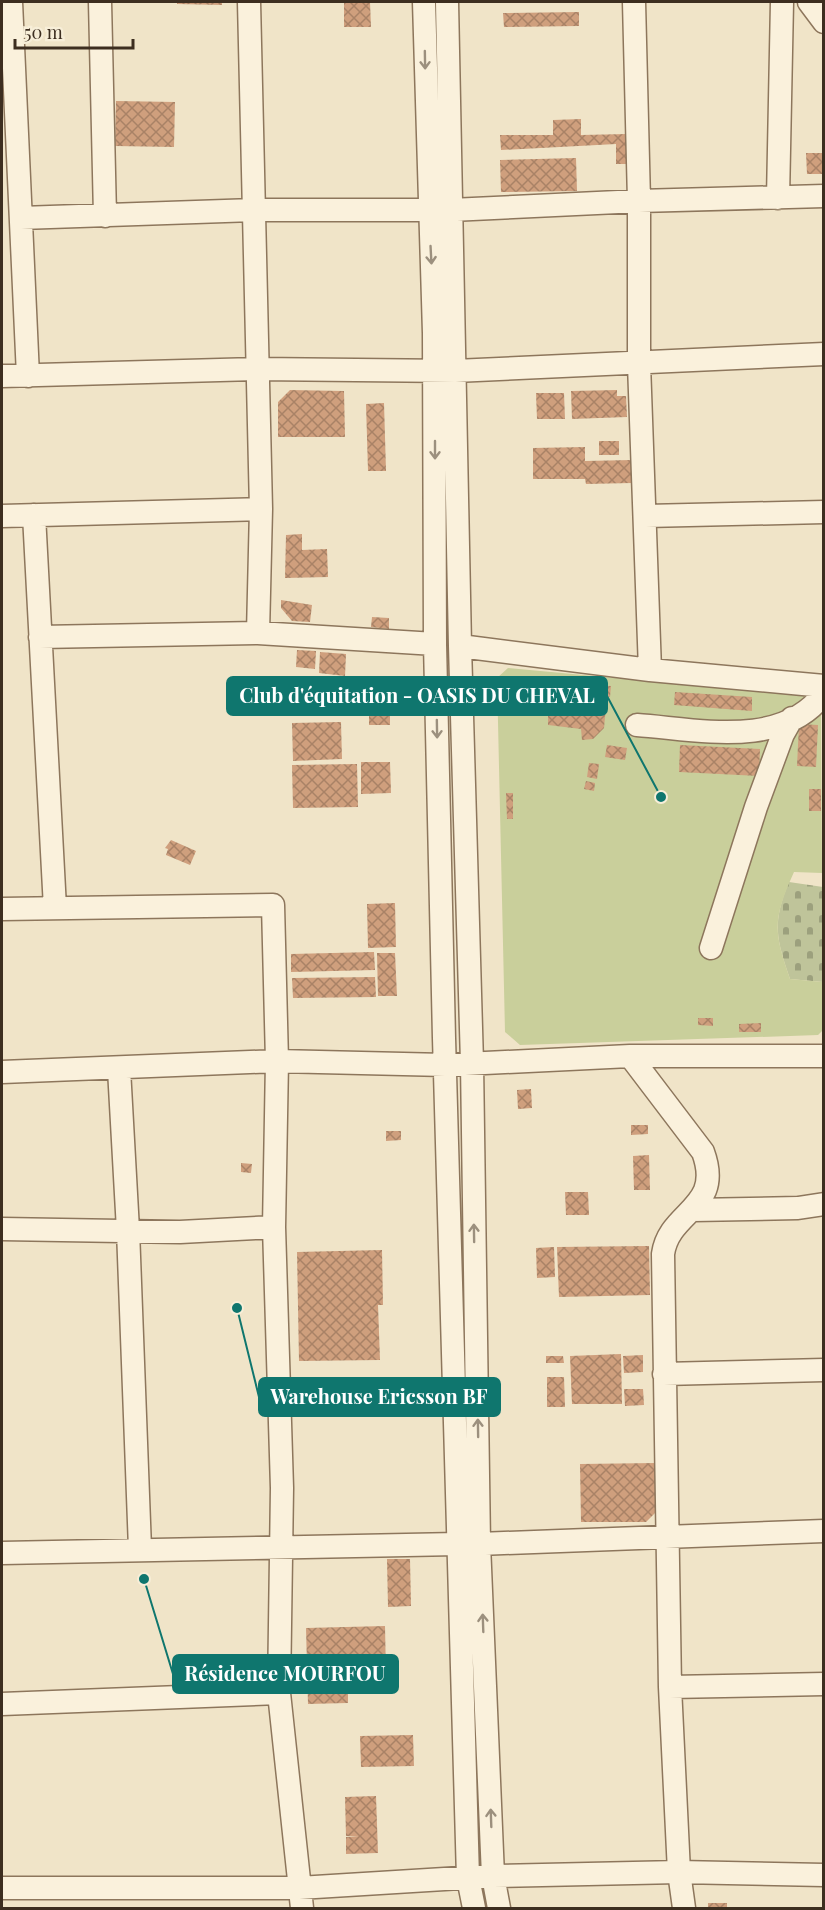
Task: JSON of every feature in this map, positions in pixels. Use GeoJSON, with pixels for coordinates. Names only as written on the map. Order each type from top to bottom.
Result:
{"type":"FeatureCollection","features":[{"type":"Feature","properties":{"kind":"street"},"geometry":{"type":"LineString","coordinates":[[11,2],[28,376]]}},
{"type":"Feature","properties":{"kind":"street"},"geometry":{"type":"LineString","coordinates":[[100,2],[105,216]]}},
{"type":"Feature","properties":{"kind":"street"},"geometry":{"type":"LineString","coordinates":[[249,2],[261,509],[258,633]]}},
{"type":"Feature","properties":{"kind":"street"},"geometry":{"type":"LineString","coordinates":[[424,2],[440,210],[445,371],[460,645],[472,1064],[479,1544],[493,1876],[499,1908]]}},
{"type":"Feature","properties":{"kind":"street"},"geometry":{"type":"LineString","coordinates":[[440,210],[447,2]]}},
{"type":"Feature","properties":{"kind":"street"},"geometry":{"type":"LineString","coordinates":[[634,2],[639,201],[639,364],[650,670]]}},
{"type":"Feature","properties":{"kind":"street"},"geometry":{"type":"LineString","coordinates":[[778,198],[782,2]]}},
{"type":"Feature","properties":{"kind":"street"},"geometry":{"type":"LineString","coordinates":[[809,2],[824,22]]}},
{"type":"Feature","properties":{"kind":"street"},"geometry":{"type":"LineString","coordinates":[[21,218],[254,210],[440,210],[824,196]]}},
{"type":"Feature","properties":{"kind":"street"},"geometry":{"type":"LineString","coordinates":[[2,376],[257,369],[445,371],[824,354]]}},
{"type":"Feature","properties":{"kind":"street"},"geometry":{"type":"LineString","coordinates":[[445,371],[435,644],[457,1544],[468,1878],[474,1908]]}},
{"type":"Feature","properties":{"kind":"street"},"geometry":{"type":"LineString","coordinates":[[2,516],[261,509]]}},
{"type":"Feature","properties":{"kind":"street"},"geometry":{"type":"LineString","coordinates":[[646,516],[824,513]]}},
{"type":"Feature","properties":{"kind":"street"},"geometry":{"type":"LineString","coordinates":[[34,515],[55,908]]}},
{"type":"Feature","properties":{"kind":"street"},"geometry":{"type":"LineString","coordinates":[[40,637],[258,633],[435,644]]}},
{"type":"Feature","properties":{"kind":"street"},"geometry":{"type":"LineString","coordinates":[[460,645],[823,694],[816,704],[792,718],[768,728],[746,732],[637,725]]}},
{"type":"Feature","properties":{"kind":"street"},"geometry":{"type":"LineString","coordinates":[[711,948],[756,807],[783,734],[792,718]]}},
{"type":"Feature","properties":{"kind":"street"},"geometry":{"type":"LineString","coordinates":[[2,909],[273,905],[277,1061],[274,1227],[281,1546],[279,1693],[300,1897]]}},
{"type":"Feature","properties":{"kind":"street"},"geometry":{"type":"LineString","coordinates":[[630,1056],[657,1095],[703,1152],[710,1170],[707,1182],[693,1210],[665,1240],[664,1374],[670,1687],[679,1872],[684,1908]]}},
{"type":"Feature","properties":{"kind":"street"},"geometry":{"type":"LineString","coordinates":[[2,1072],[277,1061],[445,1065],[630,1056],[824,1056]]}},
{"type":"Feature","properties":{"kind":"street"},"geometry":{"type":"LineString","coordinates":[[119,1069],[128,1230],[140,1549]]}},
{"type":"Feature","properties":{"kind":"street"},"geometry":{"type":"LineString","coordinates":[[693,1210],[798,1208],[824,1204]]}},
{"type":"Feature","properties":{"kind":"street"},"geometry":{"type":"LineString","coordinates":[[2,1229],[180,1232],[274,1227]]}},
{"type":"Feature","properties":{"kind":"street"},"geometry":{"type":"LineString","coordinates":[[664,1374],[824,1370]]}},
{"type":"Feature","properties":{"kind":"street"},"geometry":{"type":"LineString","coordinates":[[479,1544],[824,1531]]}},
{"type":"Feature","properties":{"kind":"street"},"geometry":{"type":"LineString","coordinates":[[2,1553],[457,1544]]}},
{"type":"Feature","properties":{"kind":"street"},"geometry":{"type":"LineString","coordinates":[[670,1687],[824,1684]]}},
{"type":"Feature","properties":{"kind":"street"},"geometry":{"type":"LineString","coordinates":[[2,1704],[279,1693]]}},
{"type":"Feature","properties":{"kind":"street"},"geometry":{"type":"LineString","coordinates":[[2,1888],[300,1897],[493,1876],[679,1872],[824,1875]]}},
{"type":"Feature","properties":{"kind":"green space"},"geometry":{"type":"Polygon","coordinates":[[[508,668],[810,696],[821,710],[822,873],[794,872],[779,914],[778,936],[790,979],[823,982],[823,1030],[818,1035],[520,1045],[505,1032],[497,678],[508,668]]]}},
{"type":"Feature","properties":{"kind":"green space"},"geometry":{"type":"Polygon","coordinates":[[[789,882],[823,887],[823,982],[790,979],[778,930],[780,908],[789,882]]]}},
{"type":"Feature","properties":{"kind":"building"},"geometry":{"type":"Polygon","coordinates":[[[177,2],[222,2],[222,5],[177,4],[177,2]]]}},
{"type":"Feature","properties":{"kind":"building"},"geometry":{"type":"Polygon","coordinates":[[[344,2],[370,2],[371,27],[344,27],[344,2]]]}},
{"type":"Feature","properties":{"kind":"building"},"geometry":{"type":"Polygon","coordinates":[[[579,12],[579,26],[504,27],[503,13],[579,12]]]}},
{"type":"Feature","properties":{"kind":"building"},"geometry":{"type":"Polygon","coordinates":[[[116,101],[175,102],[174,147],[115,146],[116,101]]]}},
{"type":"Feature","properties":{"kind":"building"},"geometry":{"type":"Polygon","coordinates":[[[581,119],[581,135],[627,134],[628,164],[616,164],[616,144],[501,150],[500,135],[553,135],[553,120],[581,119]]]}},
{"type":"Feature","properties":{"kind":"building"},"geometry":{"type":"Polygon","coordinates":[[[806,153],[822,153],[823,174],[807,174],[806,153]]]}},
{"type":"Feature","properties":{"kind":"building"},"geometry":{"type":"Polygon","coordinates":[[[576,158],[577,191],[501,192],[500,160],[576,158]]]}},
{"type":"Feature","properties":{"kind":"building"},"geometry":{"type":"Polygon","coordinates":[[[290,390],[344,391],[345,437],[278,437],[278,402],[290,390]]]}},
{"type":"Feature","properties":{"kind":"building"},"geometry":{"type":"Polygon","coordinates":[[[617,390],[617,396],[626,396],[627,417],[572,419],[571,391],[617,390]]]}},
{"type":"Feature","properties":{"kind":"building"},"geometry":{"type":"Polygon","coordinates":[[[536,393],[564,393],[565,419],[537,419],[536,393]]]}},
{"type":"Feature","properties":{"kind":"building"},"geometry":{"type":"Polygon","coordinates":[[[384,403],[386,471],[368,471],[366,404],[384,403]]]}},
{"type":"Feature","properties":{"kind":"building"},"geometry":{"type":"Polygon","coordinates":[[[599,441],[619,441],[619,455],[599,455],[599,441]]]}},
{"type":"Feature","properties":{"kind":"building"},"geometry":{"type":"Polygon","coordinates":[[[585,447],[585,461],[632,460],[632,483],[586,484],[585,479],[533,479],[533,448],[585,447]]]}},
{"type":"Feature","properties":{"kind":"building"},"geometry":{"type":"Polygon","coordinates":[[[302,534],[302,550],[327,549],[328,577],[285,578],[286,535],[302,534]]]}},
{"type":"Feature","properties":{"kind":"building"},"geometry":{"type":"Polygon","coordinates":[[[281,600],[312,605],[310,622],[292,621],[281,608],[281,600]]]}},
{"type":"Feature","properties":{"kind":"building"},"geometry":{"type":"Polygon","coordinates":[[[372,617],[389,618],[389,629],[371,627],[372,617]]]}},
{"type":"Feature","properties":{"kind":"building"},"geometry":{"type":"Polygon","coordinates":[[[297,650],[316,651],[315,669],[296,667],[297,650]]]}},
{"type":"Feature","properties":{"kind":"building"},"geometry":{"type":"Polygon","coordinates":[[[320,652],[346,654],[345,676],[319,673],[320,652]]]}},
{"type":"Feature","properties":{"kind":"building"},"geometry":{"type":"Polygon","coordinates":[[[576,684],[611,686],[610,697],[607,697],[604,728],[593,739],[582,740],[581,729],[548,725],[548,705],[578,705],[576,684]]]}},
{"type":"Feature","properties":{"kind":"building"},"geometry":{"type":"Polygon","coordinates":[[[675,692],[752,697],[752,711],[674,705],[675,692]]]}},
{"type":"Feature","properties":{"kind":"building"},"geometry":{"type":"Polygon","coordinates":[[[369,715],[390,715],[390,725],[369,725],[369,715]]]}},
{"type":"Feature","properties":{"kind":"building"},"geometry":{"type":"Polygon","coordinates":[[[341,722],[342,759],[293,761],[292,723],[341,722]]]}},
{"type":"Feature","properties":{"kind":"building"},"geometry":{"type":"Polygon","coordinates":[[[799,724],[818,725],[816,767],[797,766],[799,724]]]}},
{"type":"Feature","properties":{"kind":"building"},"geometry":{"type":"Polygon","coordinates":[[[607,745],[627,748],[625,760],[605,757],[607,745]]]}},
{"type":"Feature","properties":{"kind":"building"},"geometry":{"type":"Polygon","coordinates":[[[680,745],[760,749],[759,776],[679,772],[680,745]]]}},
{"type":"Feature","properties":{"kind":"building"},"geometry":{"type":"Polygon","coordinates":[[[361,762],[390,762],[391,793],[361,794],[361,762]]]}},
{"type":"Feature","properties":{"kind":"building"},"geometry":{"type":"Polygon","coordinates":[[[589,763],[599,764],[597,779],[587,777],[589,763]]]}},
{"type":"Feature","properties":{"kind":"building"},"geometry":{"type":"Polygon","coordinates":[[[357,764],[358,807],[293,808],[292,765],[357,764]]]}},
{"type":"Feature","properties":{"kind":"building"},"geometry":{"type":"Polygon","coordinates":[[[586,781],[595,783],[594,791],[584,789],[586,781]]]}},
{"type":"Feature","properties":{"kind":"building"},"geometry":{"type":"Polygon","coordinates":[[[809,789],[821,789],[821,811],[809,811],[809,789]]]}},
{"type":"Feature","properties":{"kind":"building"},"geometry":{"type":"Polygon","coordinates":[[[506,793],[513,793],[513,819],[507,819],[506,793]]]}},
{"type":"Feature","properties":{"kind":"building"},"geometry":{"type":"Polygon","coordinates":[[[171,840],[196,851],[190,865],[166,855],[168,849],[165,848],[171,840]]]}},
{"type":"Feature","properties":{"kind":"building"},"geometry":{"type":"Polygon","coordinates":[[[395,903],[396,947],[368,948],[367,904],[395,903]]]}},
{"type":"Feature","properties":{"kind":"building"},"geometry":{"type":"Polygon","coordinates":[[[374,952],[375,970],[291,972],[291,954],[374,952]]]}},
{"type":"Feature","properties":{"kind":"building"},"geometry":{"type":"Polygon","coordinates":[[[377,953],[395,953],[397,996],[378,996],[377,953]]]}},
{"type":"Feature","properties":{"kind":"building"},"geometry":{"type":"Polygon","coordinates":[[[375,977],[376,997],[293,998],[292,978],[375,977]]]}},
{"type":"Feature","properties":{"kind":"building"},"geometry":{"type":"Polygon","coordinates":[[[698,1018],[713,1018],[713,1026],[698,1025],[698,1018]]]}},
{"type":"Feature","properties":{"kind":"building"},"geometry":{"type":"Polygon","coordinates":[[[761,1023],[761,1032],[739,1032],[739,1024],[761,1023]]]}},
{"type":"Feature","properties":{"kind":"building"},"geometry":{"type":"Polygon","coordinates":[[[531,1089],[532,1108],[518,1109],[517,1090],[531,1089]]]}},
{"type":"Feature","properties":{"kind":"building"},"geometry":{"type":"Polygon","coordinates":[[[631,1125],[648,1125],[648,1134],[631,1135],[631,1125]]]}},
{"type":"Feature","properties":{"kind":"building"},"geometry":{"type":"Polygon","coordinates":[[[386,1131],[401,1131],[401,1140],[386,1141],[386,1131]]]}},
{"type":"Feature","properties":{"kind":"building"},"geometry":{"type":"Polygon","coordinates":[[[649,1155],[650,1190],[634,1190],[633,1156],[649,1155]]]}},
{"type":"Feature","properties":{"kind":"building"},"geometry":{"type":"Polygon","coordinates":[[[241,1163],[252,1164],[251,1173],[241,1172],[241,1163]]]}},
{"type":"Feature","properties":{"kind":"building"},"geometry":{"type":"Polygon","coordinates":[[[565,1192],[588,1192],[589,1215],[566,1215],[565,1192]]]}},
{"type":"Feature","properties":{"kind":"building"},"geometry":{"type":"Polygon","coordinates":[[[649,1246],[650,1295],[559,1297],[557,1247],[649,1246]]]}},
{"type":"Feature","properties":{"kind":"building"},"geometry":{"type":"Polygon","coordinates":[[[554,1247],[555,1277],[537,1278],[536,1248],[554,1247]]]}},
{"type":"Feature","properties":{"kind":"building"},"geometry":{"type":"Polygon","coordinates":[[[382,1250],[383,1305],[378,1305],[380,1360],[299,1361],[297,1252],[382,1250]]]}},
{"type":"Feature","properties":{"kind":"building"},"geometry":{"type":"Polygon","coordinates":[[[621,1354],[622,1404],[572,1404],[570,1356],[621,1354]]]}},
{"type":"Feature","properties":{"kind":"building"},"geometry":{"type":"Polygon","coordinates":[[[643,1355],[643,1372],[624,1373],[623,1356],[643,1355]]]}},
{"type":"Feature","properties":{"kind":"building"},"geometry":{"type":"Polygon","coordinates":[[[546,1356],[563,1356],[564,1363],[546,1363],[546,1356]]]}},
{"type":"Feature","properties":{"kind":"building"},"geometry":{"type":"Polygon","coordinates":[[[547,1377],[564,1377],[565,1407],[547,1407],[547,1377]]]}},
{"type":"Feature","properties":{"kind":"building"},"geometry":{"type":"Polygon","coordinates":[[[624,1389],[643,1389],[644,1405],[625,1406],[624,1389]]]}},
{"type":"Feature","properties":{"kind":"building"},"geometry":{"type":"Polygon","coordinates":[[[656,1463],[657,1511],[646,1522],[581,1522],[580,1464],[656,1463]]]}},
{"type":"Feature","properties":{"kind":"building"},"geometry":{"type":"Polygon","coordinates":[[[387,1559],[410,1559],[411,1606],[388,1607],[387,1559]]]}},
{"type":"Feature","properties":{"kind":"building"},"geometry":{"type":"Polygon","coordinates":[[[385,1626],[386,1675],[376,1675],[377,1690],[348,1690],[348,1703],[308,1704],[306,1628],[385,1626]]]}},
{"type":"Feature","properties":{"kind":"building"},"geometry":{"type":"Polygon","coordinates":[[[413,1735],[414,1766],[361,1767],[360,1736],[413,1735]]]}},
{"type":"Feature","properties":{"kind":"building"},"geometry":{"type":"Polygon","coordinates":[[[376,1796],[378,1853],[346,1854],[346,1837],[359,1836],[346,1836],[345,1797],[376,1796]]]}},
{"type":"Feature","properties":{"kind":"building"},"geometry":{"type":"Polygon","coordinates":[[[708,1903],[727,1903],[727,1908],[708,1908],[708,1903]]]}},
{"type":"Feature","properties":{"kind":"place","name":"Club d'équitation - OASIS DU CHEVAL"},"geometry":{"type":"Point","coordinates":[661,797]}},
{"type":"Feature","properties":{"kind":"place","name":"Warehouse Ericsson BF"},"geometry":{"type":"Point","coordinates":[237,1308]}},
{"type":"Feature","properties":{"kind":"place","name":"Résidence MOURFOU"},"geometry":{"type":"Point","coordinates":[144,1579]}}]}
